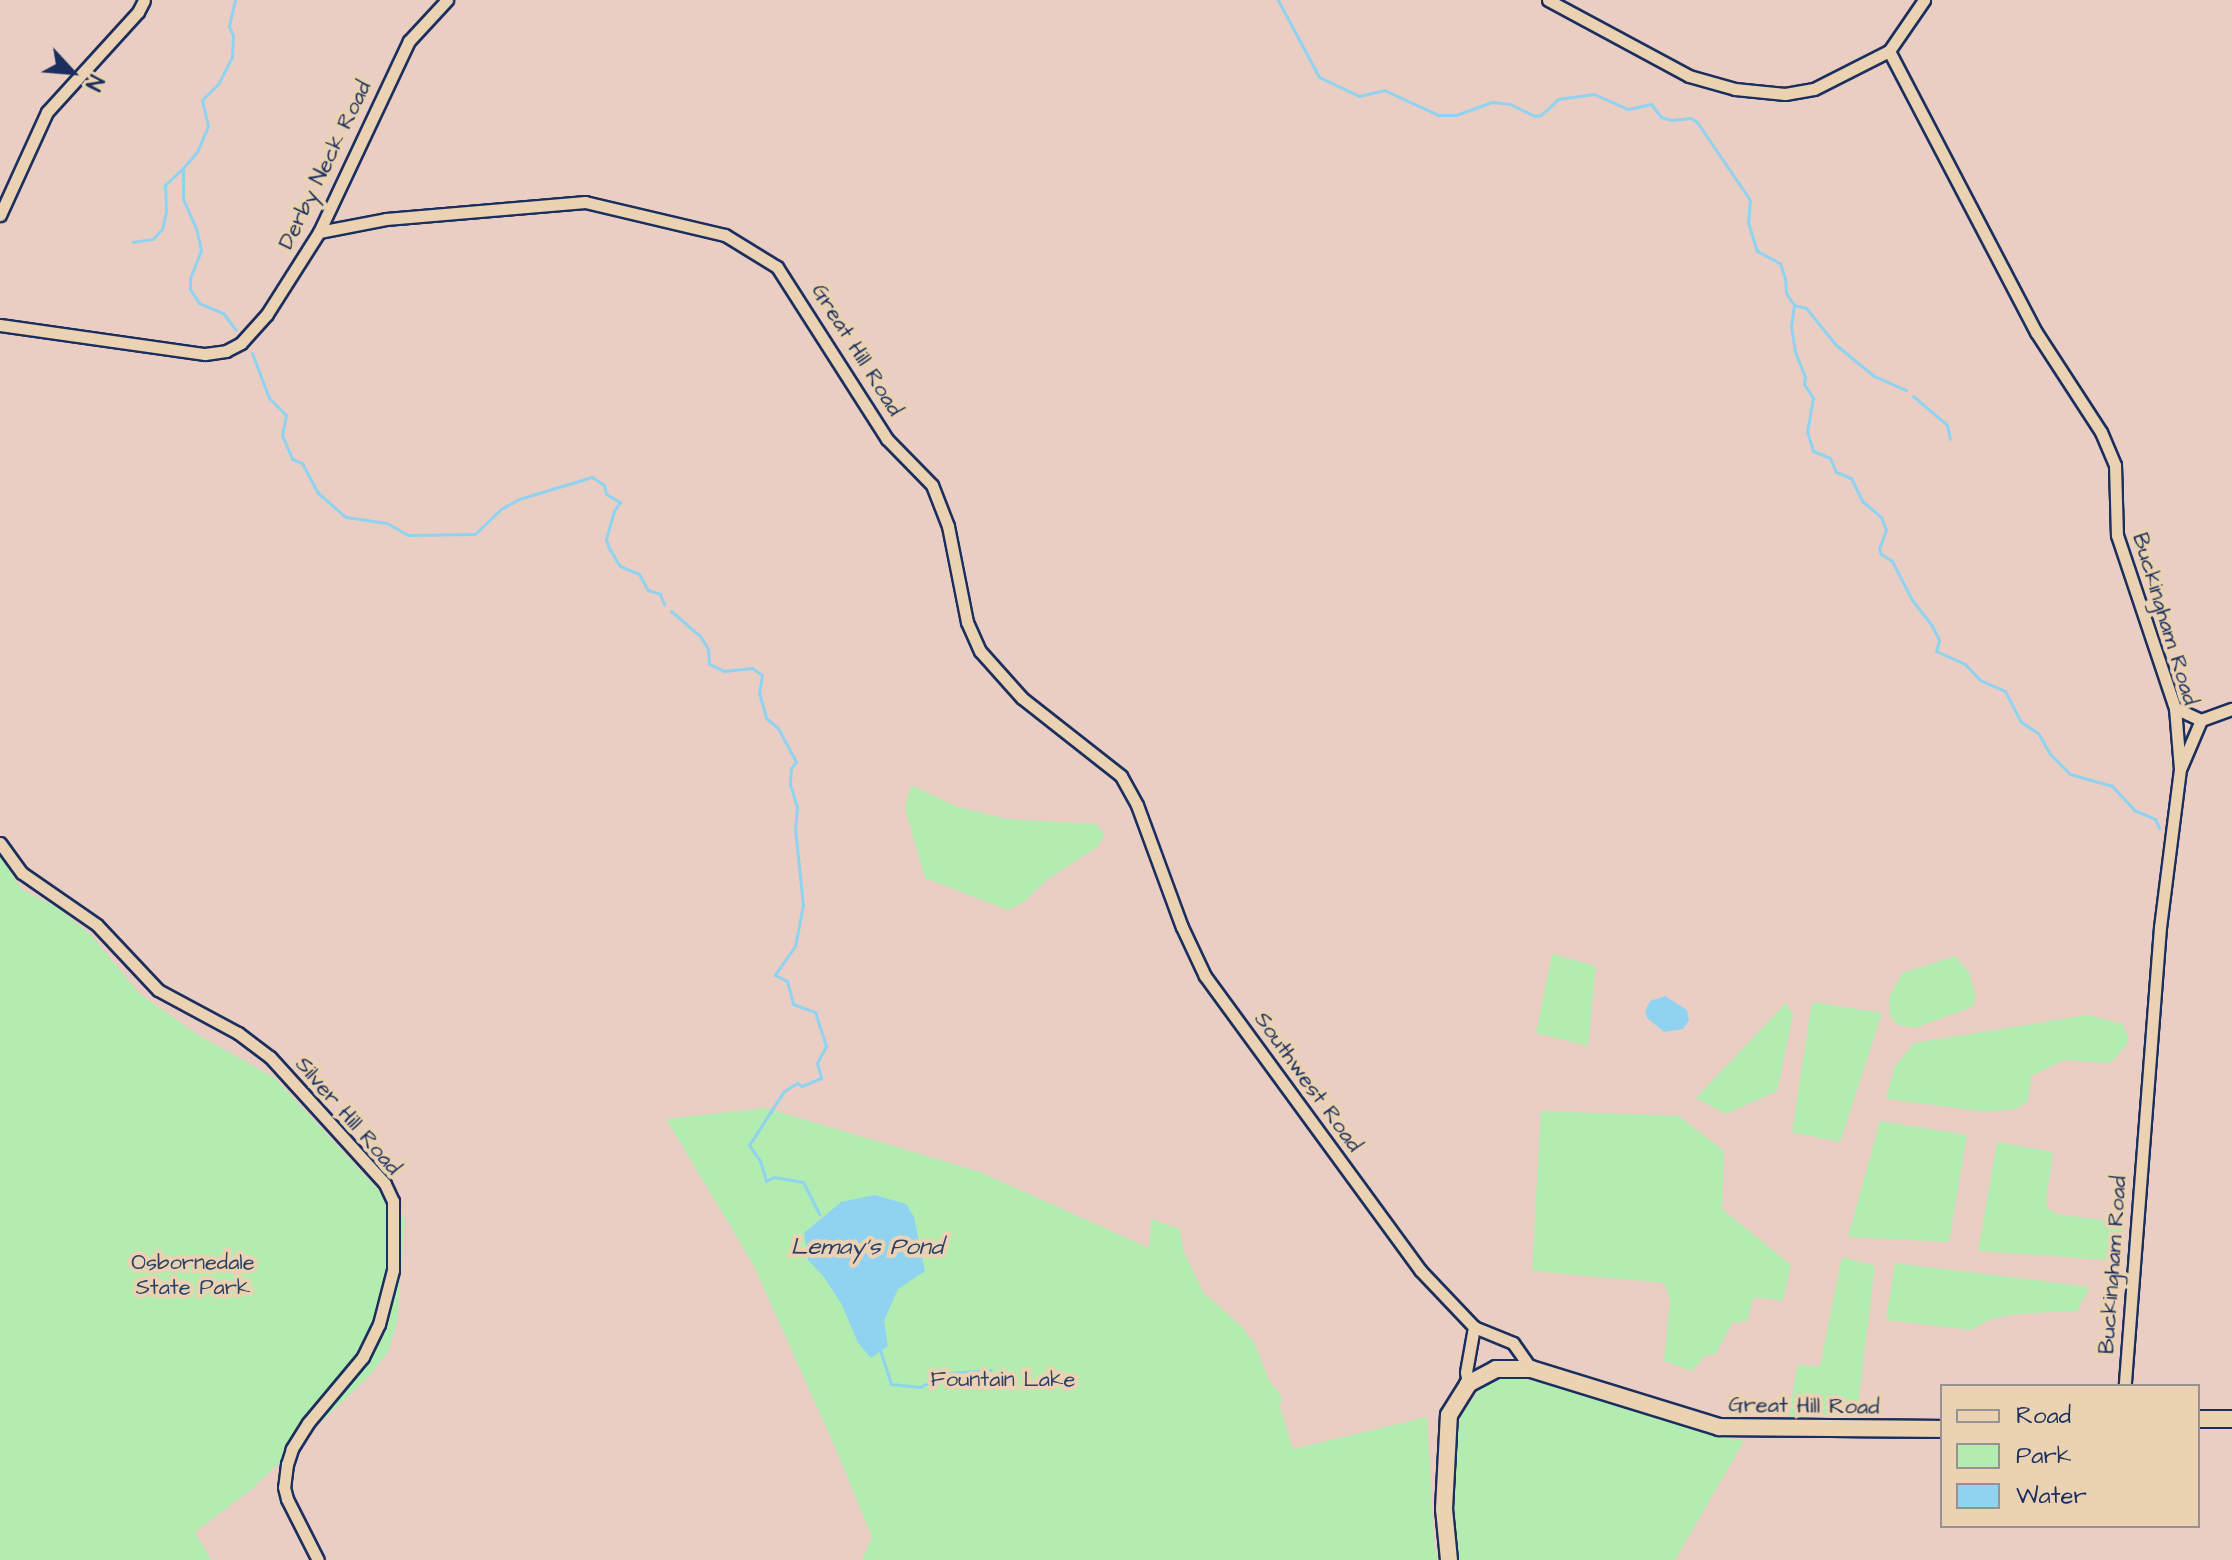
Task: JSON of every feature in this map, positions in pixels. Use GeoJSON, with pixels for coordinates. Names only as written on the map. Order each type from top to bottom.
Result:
{"type":"FeatureCollection","features":[{"type":"Feature","properties":{"kind":"main road"},"geometry":{"type":"LineString","coordinates":[[1449,1560],[1444,1509],[1446,1429],[1454,1403],[1468,1384],[1496,1369],[1531,1369]]}},
{"type":"Feature","properties":{"kind":"main road","name":"Great Hill Road"},"geometry":{"type":"LineString","coordinates":[[1531,1369],[1719,1427],[1940,1429]]}},
{"type":"Feature","properties":{"kind":"main road"},"geometry":{"type":"LineString","coordinates":[[2200,1419],[2232,1419]]}},
{"type":"Feature","properties":{"kind":"street"},"geometry":{"type":"LineString","coordinates":[[0,215],[47,112],[138,12],[144,0]]}},
{"type":"Feature","properties":{"kind":"street","name":"Derby Neck Road"},"geometry":{"type":"LineString","coordinates":[[0,325],[205,354],[226,351],[250,336],[319,232],[402,54],[424,22],[447,0]]}},
{"type":"Feature","properties":{"kind":"street"},"geometry":{"type":"LineString","coordinates":[[1548,0],[1689,76],[1749,91],[1785,94],[1814,89],[1889,51],[1924,0]]}},
{"type":"Feature","properties":{"kind":"street","name":"Buckingham Road"},"geometry":{"type":"LineString","coordinates":[[1889,51],[2036,332],[2105,443],[2115,465],[2117,535],[2175,708],[2180,769],[2159,940],[2125,1384]]}},
{"type":"Feature","properties":{"kind":"street","name":"Great Hill Road"},"geometry":{"type":"LineString","coordinates":[[319,232],[386,219],[585,202],[725,235],[757,252],[777,267],[887,439],[932,485],[945,514],[967,622],[980,651],[1022,698],[1121,776],[1149,837]]}},
{"type":"Feature","properties":{"kind":"street"},"geometry":{"type":"LineString","coordinates":[[2175,708],[2201,720],[2232,709]]}},
{"type":"Feature","properties":{"kind":"street"},"geometry":{"type":"LineString","coordinates":[[2180,769],[2201,720]]}},
{"type":"Feature","properties":{"kind":"street","name":"Southwest Road"},"geometry":{"type":"LineString","coordinates":[[1149,837],[1182,927],[1205,976],[1420,1270],[1474,1327],[1513,1343],[1531,1369]]}},
{"type":"Feature","properties":{"kind":"street","name":"Silver Hill Road"},"geometry":{"type":"LineString","coordinates":[[0,843],[22,873],[97,925],[158,990],[238,1033],[270,1057],[385,1184],[393,1201],[393,1270],[375,1336],[349,1375],[308,1423],[287,1464],[284,1487],[287,1499],[318,1560]]}},
{"type":"Feature","properties":{"kind":"street"},"geometry":{"type":"LineString","coordinates":[[1468,1384],[1466,1372],[1474,1327]]}},
{"type":"Feature","properties":{"kind":"green space"},"geometry":{"type":"Polygon","coordinates":[[[911,785],[958,807],[1007,819],[1096,824],[1105,835],[1097,847],[1048,879],[1024,902],[1008,910],[925,878],[905,808],[911,785]]]}},
{"type":"Feature","properties":{"kind":"green space","name":"Osbornedale State Park"},"geometry":{"type":"Polygon","coordinates":[[[0,855],[21,889],[58,908],[91,935],[139,993],[195,1033],[275,1078],[405,1219],[397,1323],[388,1352],[370,1375],[252,1489],[195,1532],[211,1560],[0,1560],[0,855]]]}},
{"type":"Feature","properties":{"kind":"green space"},"geometry":{"type":"Polygon","coordinates":[[[1552,954],[1596,966],[1588,1046],[1536,1033],[1552,954]]]}},
{"type":"Feature","properties":{"kind":"green space"},"geometry":{"type":"Polygon","coordinates":[[[1955,956],[1969,972],[1976,999],[1972,1007],[1915,1028],[1898,1025],[1890,1016],[1889,998],[1902,973],[1955,956]]]}},
{"type":"Feature","properties":{"kind":"green space"},"geometry":{"type":"Polygon","coordinates":[[[1812,1002],[1882,1013],[1840,1142],[1792,1132],[1812,1002]]]}},
{"type":"Feature","properties":{"kind":"green space"},"geometry":{"type":"Polygon","coordinates":[[[1786,1003],[1793,1015],[1777,1091],[1726,1114],[1696,1098],[1786,1003]]]}},
{"type":"Feature","properties":{"kind":"green space"},"geometry":{"type":"Polygon","coordinates":[[[2088,1015],[2123,1024],[2129,1039],[2125,1047],[2110,1063],[2064,1060],[2031,1076],[2028,1101],[2016,1109],[1988,1112],[1886,1099],[1894,1068],[1914,1043],[2088,1015]]]}},
{"type":"Feature","properties":{"kind":"green space","name":"Fountain Lake"},"geometry":{"type":"Polygon","coordinates":[[[766,1108],[980,1172],[1149,1248],[1151,1219],[1180,1229],[1183,1250],[1203,1292],[1242,1327],[1255,1344],[1269,1381],[1282,1397],[1280,1407],[1293,1449],[1427,1417],[1434,1543],[1438,1560],[862,1560],[872,1537],[835,1447],[753,1264],[666,1119],[766,1108]]]}},
{"type":"Feature","properties":{"kind":"green space"},"geometry":{"type":"Polygon","coordinates":[[[1541,1111],[1679,1116],[1724,1151],[1722,1209],[1791,1265],[1783,1301],[1754,1297],[1747,1321],[1732,1323],[1715,1355],[1706,1355],[1692,1371],[1664,1361],[1670,1300],[1664,1283],[1532,1271],[1541,1111]]]}},
{"type":"Feature","properties":{"kind":"green space"},"geometry":{"type":"Polygon","coordinates":[[[1880,1121],[1967,1135],[1949,1242],[1848,1237],[1880,1121]]]}},
{"type":"Feature","properties":{"kind":"green space"},"geometry":{"type":"Polygon","coordinates":[[[1997,1142],[2053,1152],[2046,1201],[2049,1209],[2057,1214],[2124,1223],[2120,1261],[1978,1251],[1997,1142]]]}},
{"type":"Feature","properties":{"kind":"green space"},"geometry":{"type":"Polygon","coordinates":[[[1842,1257],[1875,1266],[1857,1413],[1789,1417],[1797,1365],[1820,1366],[1842,1257]]]}},
{"type":"Feature","properties":{"kind":"green space"},"geometry":{"type":"Polygon","coordinates":[[[1895,1263],[2090,1287],[2077,1311],[2017,1314],[1991,1319],[1971,1330],[1886,1320],[1895,1263]]]}},
{"type":"Feature","properties":{"kind":"green space"},"geometry":{"type":"Polygon","coordinates":[[[1503,1377],[1550,1382],[1696,1431],[1744,1441],[1675,1560],[1459,1560],[1454,1527],[1454,1467],[1460,1417],[1480,1389],[1503,1377]]]}},
{"type":"Feature","properties":{"kind":"water"},"geometry":{"type":"Polygon","coordinates":[[[1665,996],[1687,1010],[1689,1020],[1683,1029],[1664,1032],[1647,1018],[1645,1011],[1650,1001],[1665,996]]]}},
{"type":"Feature","properties":{"kind":"water","name":"Lemay's Pond"},"geometry":{"type":"Polygon","coordinates":[[[875,1195],[906,1204],[914,1217],[925,1271],[898,1289],[884,1321],[888,1346],[871,1358],[858,1343],[842,1305],[824,1277],[808,1260],[804,1233],[841,1202],[875,1195]]]}},
{"type":"Feature","properties":{"kind":"waterway"},"geometry":{"type":"LineString","coordinates":[[235,0],[229,26],[233,36],[232,57],[219,83],[202,100],[208,126],[197,152],[183,168],[183,199],[196,228],[201,250],[190,278],[190,289],[199,303],[223,313],[236,330]]}},
{"type":"Feature","properties":{"kind":"waterway"},"geometry":{"type":"LineString","coordinates":[[1278,0],[1319,77],[1359,96],[1384,90],[1438,115],[1456,115],[1492,102],[1510,104],[1535,116],[1541,115],[1558,99],[1594,94],[1628,109],[1651,104],[1661,117],[1671,120],[1691,118],[1697,122],[1750,200],[1748,222],[1757,251],[1780,263],[1786,293],[1794,305],[1791,326],[1795,352],[1805,377],[1804,384],[1813,398],[1807,431],[1813,451],[1830,458],[1836,472],[1851,478],[1862,501],[1881,517],[1886,530],[1879,549],[1881,554],[1892,561],[1912,600],[1932,626],[1939,640],[1936,651],[1965,664],[1980,680],[2005,691],[2021,722],[2038,733],[2050,754],[2070,774],[2112,786],[2134,810],[2155,819],[2159,828]]}},
{"type":"Feature","properties":{"kind":"waterway"},"geometry":{"type":"LineString","coordinates":[[133,242],[153,239],[162,229],[166,211],[165,185],[183,168]]}},
{"type":"Feature","properties":{"kind":"waterway"},"geometry":{"type":"LineString","coordinates":[[1794,305],[1806,308],[1836,345],[1874,376],[1906,390]]}},
{"type":"Feature","properties":{"kind":"waterway"},"geometry":{"type":"LineString","coordinates":[[252,353],[269,398],[286,415],[282,435],[292,459],[302,463],[318,493],[346,517],[387,523],[408,535],[475,534],[501,509],[519,499],[592,477],[604,485],[606,494],[620,502],[614,511],[606,539],[609,548],[620,566],[639,574],[648,590],[660,594],[664,604]]}},
{"type":"Feature","properties":{"kind":"waterway"},"geometry":{"type":"LineString","coordinates":[[1913,396],[1947,425],[1950,439]]}},
{"type":"Feature","properties":{"kind":"waterway"},"geometry":{"type":"LineString","coordinates":[[671,611],[700,636],[708,649],[709,664],[724,671],[752,668],[762,675],[759,693],[766,718],[778,728],[796,762],[791,768],[790,784],[797,807],[795,828],[803,905],[795,946],[775,975],[787,981],[793,1004],[815,1012],[826,1046],[817,1063],[821,1078],[802,1086],[797,1083],[784,1091],[749,1145],[760,1161],[766,1181],[774,1177],[803,1182],[819,1214]]}},
{"type":"Feature","properties":{"kind":"waterway"},"geometry":{"type":"LineString","coordinates":[[880,1350],[891,1384],[920,1387],[949,1373],[991,1370]]}}]}
